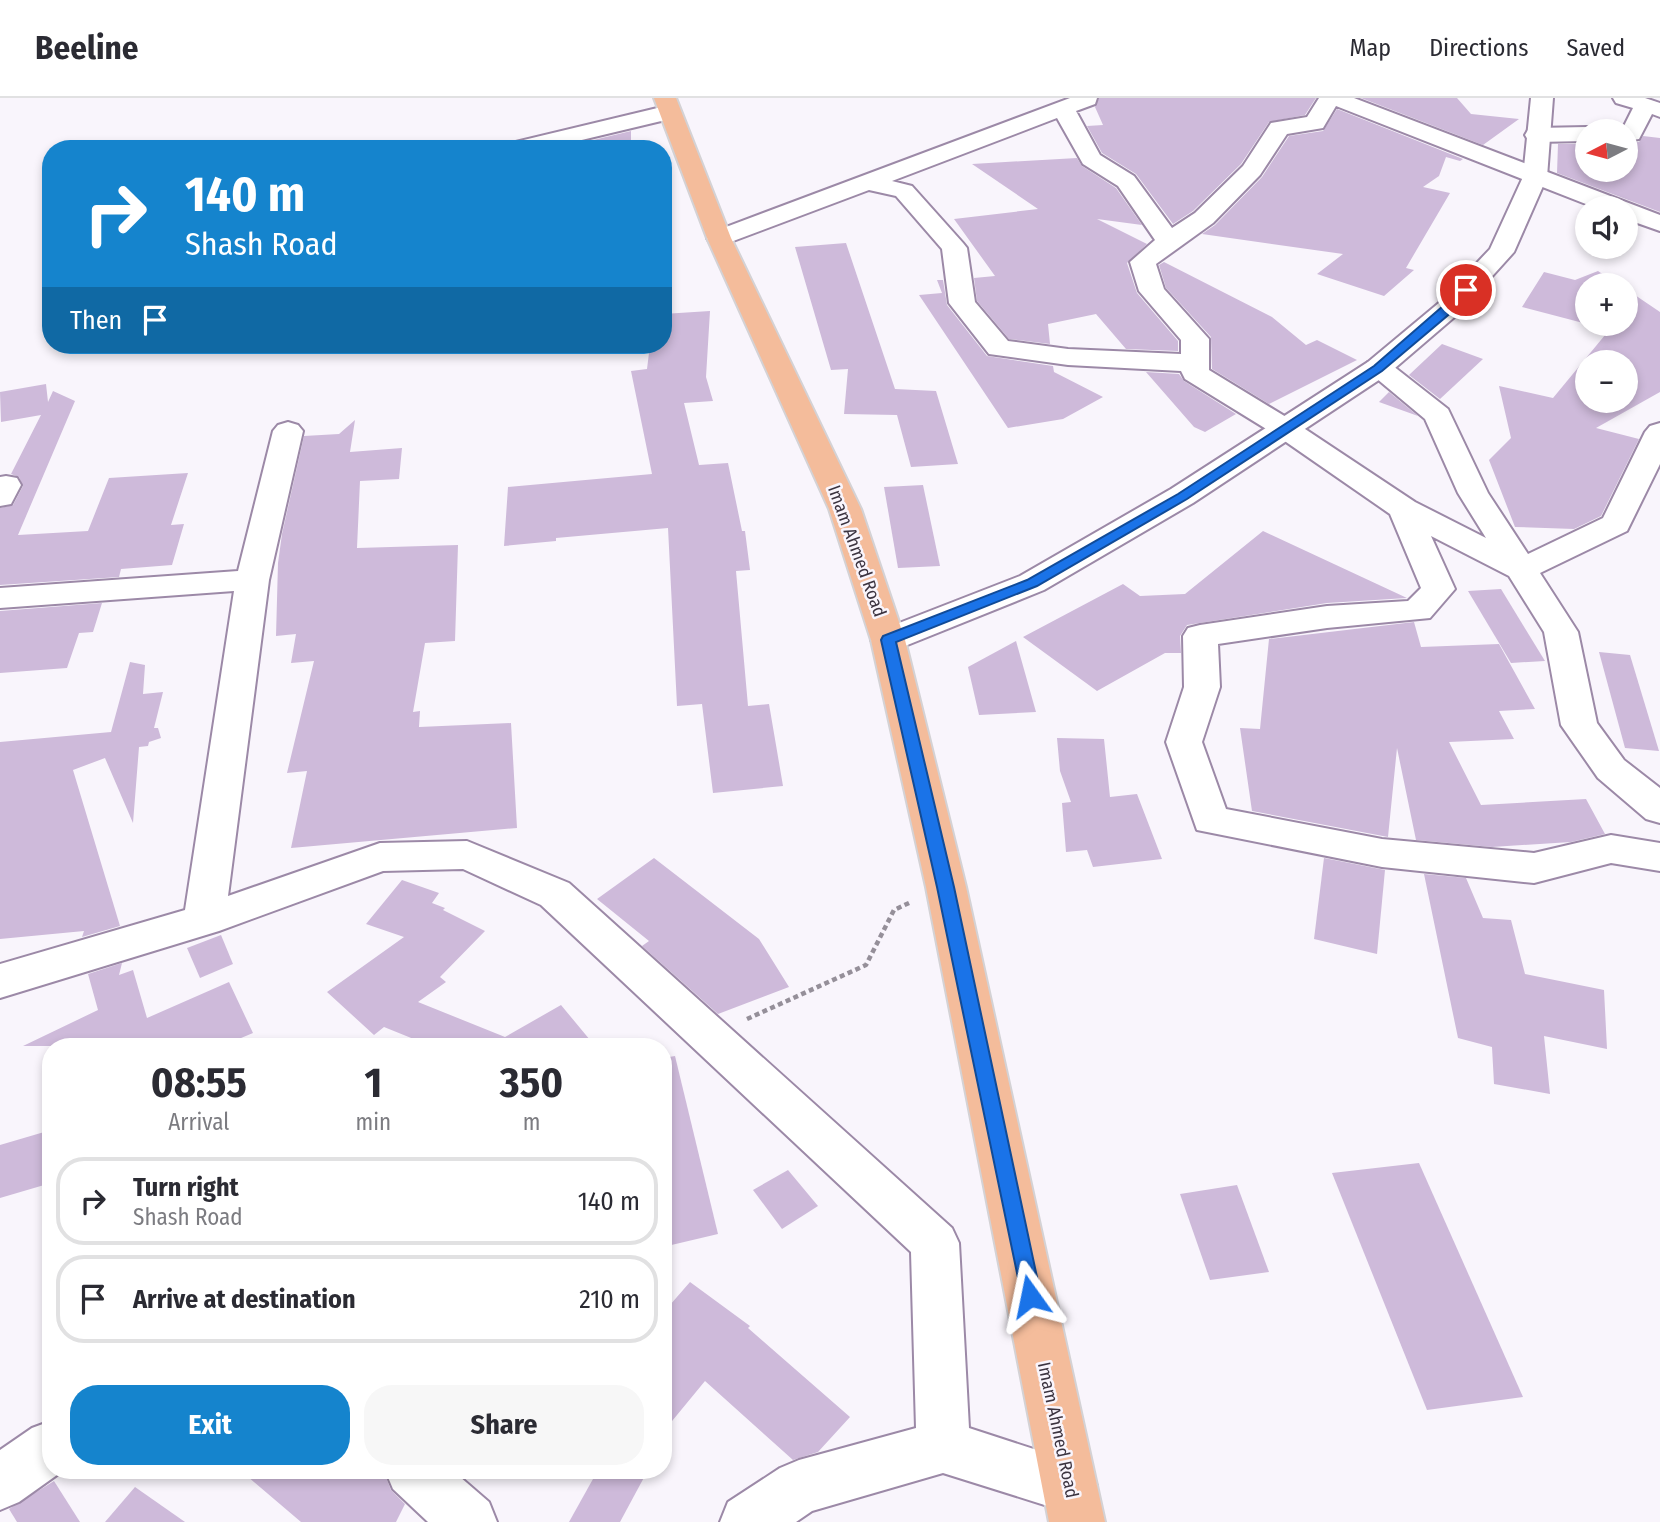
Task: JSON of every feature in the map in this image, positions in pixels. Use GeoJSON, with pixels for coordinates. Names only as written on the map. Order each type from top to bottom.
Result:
{"type":"FeatureCollection","features":[{"type":"Feature","properties":{"kind":"highway","name":"Imam Ahmed Road"},"geometry":{"type":"LineString","coordinates":[[667,105],[719,238],[845,509],[888,640],[946,887],[1073,1504]]}},
{"type":"Feature","properties":{"kind":"street"},"geometry":{"type":"LineString","coordinates":[[1330,98],[1315,123],[1279,128],[1252,170],[1204,218],[1143,262],[1152,291],[1195,339],[1195,373],[1286,429],[1404,509],[1521,569]]}},
{"type":"Feature","properties":{"kind":"street"},"geometry":{"type":"LineString","coordinates":[[1335,98],[1585,196]]}},
{"type":"Feature","properties":{"kind":"street"},"geometry":{"type":"LineString","coordinates":[[888,640],[1032,583],[1182,496],[1378,368],[1449,308],[1501,252],[1535,177],[1536,135],[1542,98]]}},
{"type":"Feature","properties":{"kind":"street"},"geometry":{"type":"LineString","coordinates":[[1625,98],[1653,108],[1638,133]]}},
{"type":"Feature","properties":{"kind":"street"},"geometry":{"type":"LineString","coordinates":[[719,238],[1075,103],[1091,159],[1126,181],[1169,241]]}},
{"type":"Feature","properties":{"kind":"street"},"geometry":{"type":"LineString","coordinates":[[545,140],[667,105]]}},
{"type":"Feature","properties":{"kind":"street"},"geometry":{"type":"LineString","coordinates":[[1536,135],[1575,134]]}},
{"type":"Feature","properties":{"kind":"street"},"geometry":{"type":"LineString","coordinates":[[866,182],[904,191],[954,248],[962,303],[999,348],[1068,357],[1195,363]]}},
{"type":"Feature","properties":{"kind":"street"},"geometry":{"type":"LineString","coordinates":[[1638,216],[1660,224]]}},
{"type":"Feature","properties":{"kind":"street"},"geometry":{"type":"LineString","coordinates":[[1378,368],[1438,415],[1473,493],[1561,632],[1578,725],[1611,769],[1660,809]]}},
{"type":"Feature","properties":{"kind":"street"},"geometry":{"type":"LineString","coordinates":[[204,920],[252,580],[288,431]]}},
{"type":"Feature","properties":{"kind":"street"},"geometry":{"type":"LineString","coordinates":[[1521,569],[1616,524],[1660,432]]}},
{"type":"Feature","properties":{"kind":"street"},"geometry":{"type":"LineString","coordinates":[[1404,509],[1438,589],[1418,611],[1327,617],[1200,636],[1202,687],[1184,742],[1211,820],[1382,853],[1534,869],[1611,849],[1660,857]]}},
{"type":"Feature","properties":{"kind":"street"},"geometry":{"type":"LineString","coordinates":[[0,598],[252,580]]}},
{"type":"Feature","properties":{"kind":"street"},"geometry":{"type":"LineString","coordinates":[[0,981],[204,920],[380,857],[467,855],[555,894],[934,1243],[943,1447]]}},
{"type":"Feature","properties":{"kind":"street"},"geometry":{"type":"LineString","coordinates":[[748,1522],[799,1487],[943,1447],[1073,1504]]}},
{"type":"Feature","properties":{"kind":"street"},"geometry":{"type":"LineString","coordinates":[[0,1483],[42,1453]]}},
{"type":"Feature","properties":{"kind":"street"},"geometry":{"type":"LineString","coordinates":[[422,1479],[469,1522]]}},
{"type":"Feature","properties":{"kind":"path"},"geometry":{"type":"LineString","coordinates":[[711,1035],[866,965],[894,910],[946,887]]}},
{"type":"Feature","properties":{"kind":"building"},"geometry":{"type":"Polygon","coordinates":[[[1099,98],[1316,98],[1305,115],[1269,122],[1241,164],[1193,211],[1173,224],[1136,174],[1102,153],[1087,126],[1103,125],[1095,107],[1099,98]]]}},
{"type":"Feature","properties":{"kind":"building"},"geometry":{"type":"Polygon","coordinates":[[[1361,98],[1457,98],[1471,114],[1519,119],[1483,145],[1361,98]]]}},
{"type":"Feature","properties":{"kind":"building"},"geometry":{"type":"Polygon","coordinates":[[[1337,109],[1463,159],[1460,161],[1446,157],[1439,176],[1423,187],[1450,193],[1406,268],[1414,270],[1384,296],[1317,274],[1343,254],[1202,234],[1215,225],[1262,177],[1289,136],[1323,131],[1337,109]]]}},
{"type":"Feature","properties":{"kind":"building"},"geometry":{"type":"Polygon","coordinates":[[[631,131],[631,140],[594,140],[631,131]]]}},
{"type":"Feature","properties":{"kind":"building"},"geometry":{"type":"Polygon","coordinates":[[[1643,136],[1660,138],[1660,212],[1638,204],[1638,196],[1618,196],[1581,182],[1638,182],[1639,142],[1643,136]]]}},
{"type":"Feature","properties":{"kind":"building"},"geometry":{"type":"Polygon","coordinates":[[[1558,144],[1575,144],[1575,180],[1557,173],[1558,144]]]}},
{"type":"Feature","properties":{"kind":"building"},"geometry":{"type":"Polygon","coordinates":[[[1077,158],[1082,166],[1116,188],[1142,225],[1097,219],[1147,244],[1127,263],[1137,293],[1178,341],[1178,351],[1126,349],[1096,314],[1048,324],[1050,344],[1009,339],[977,301],[974,278],[995,276],[954,219],[1038,209],[972,164],[1077,158]]]}},
{"type":"Feature","properties":{"kind":"building"},"geometry":{"type":"Polygon","coordinates":[[[846,243],[895,389],[936,391],[958,464],[911,467],[897,415],[844,414],[848,369],[831,370],[795,247],[846,243]]]}},
{"type":"Feature","properties":{"kind":"building"},"geometry":{"type":"Polygon","coordinates":[[[1164,262],[1272,317],[1306,345],[1317,340],[1357,360],[1269,404],[1212,369],[1211,337],[1166,288],[1159,265],[1164,262]]]}},
{"type":"Feature","properties":{"kind":"building"},"geometry":{"type":"Polygon","coordinates":[[[1544,272],[1575,280],[1575,321],[1522,307],[1544,272]]]}},
{"type":"Feature","properties":{"kind":"building"},"geometry":{"type":"Polygon","coordinates":[[[937,280],[943,280],[947,305],[987,356],[1053,366],[1054,372],[1103,397],[1063,419],[1008,428],[919,295],[942,293],[937,280]]]}},
{"type":"Feature","properties":{"kind":"building"},"geometry":{"type":"Polygon","coordinates":[[[1638,297],[1660,312],[1660,392],[1638,404],[1638,350],[1593,350],[1604,336],[1638,336],[1638,297]]]}},
{"type":"Feature","properties":{"kind":"building"},"geometry":{"type":"Polygon","coordinates":[[[710,311],[706,377],[713,401],[684,403],[699,465],[728,463],[742,531],[745,531],[750,570],[736,571],[748,706],[769,704],[783,786],[713,793],[702,704],[677,706],[668,528],[556,538],[556,541],[504,546],[508,487],[652,474],[631,371],[647,369],[649,354],[672,354],[672,313],[710,311]]]}},
{"type":"Feature","properties":{"kind":"building"},"geometry":{"type":"Polygon","coordinates":[[[1442,344],[1483,359],[1440,399],[1409,375],[1442,344]]]}},
{"type":"Feature","properties":{"kind":"building"},"geometry":{"type":"Polygon","coordinates":[[[1575,371],[1575,413],[1623,413],[1596,428],[1639,439],[1601,516],[1574,529],[1515,527],[1489,460],[1511,438],[1499,386],[1553,398],[1575,371]]]}},
{"type":"Feature","properties":{"kind":"building"},"geometry":{"type":"Polygon","coordinates":[[[1146,372],[1179,374],[1184,381],[1236,414],[1205,432],[1194,427],[1146,372]]]}},
{"type":"Feature","properties":{"kind":"building"},"geometry":{"type":"Polygon","coordinates":[[[46,384],[48,402],[53,391],[75,401],[18,535],[88,531],[109,478],[188,473],[171,525],[184,524],[172,565],[121,569],[119,577],[0,585],[0,508],[13,505],[23,486],[19,477],[11,474],[41,415],[1,422],[0,392],[46,384]]]}},
{"type":"Feature","properties":{"kind":"building"},"geometry":{"type":"Polygon","coordinates":[[[1389,392],[1418,416],[1379,402],[1389,392]]]}},
{"type":"Feature","properties":{"kind":"building"},"geometry":{"type":"Polygon","coordinates":[[[355,420],[350,452],[402,448],[399,479],[360,481],[357,548],[458,545],[455,641],[425,643],[413,712],[420,711],[419,727],[511,723],[517,828],[291,848],[307,771],[287,773],[314,661],[291,663],[296,634],[276,636],[278,563],[282,534],[304,436],[339,434],[355,420]]]}},
{"type":"Feature","properties":{"kind":"building"},"geometry":{"type":"Polygon","coordinates":[[[923,485],[940,566],[898,568],[884,487],[923,485]]]}},
{"type":"Feature","properties":{"kind":"building"},"geometry":{"type":"Polygon","coordinates":[[[1263,531],[1407,598],[1327,603],[1187,625],[1180,636],[1181,653],[1165,653],[1097,691],[1023,637],[1123,584],[1140,596],[1185,594],[1263,531]]]}},
{"type":"Feature","properties":{"kind":"building"},"geometry":{"type":"Polygon","coordinates":[[[1501,589],[1545,661],[1511,663],[1468,591],[1501,589]]]}},
{"type":"Feature","properties":{"kind":"building"},"geometry":{"type":"Polygon","coordinates":[[[102,603],[93,632],[79,633],[67,668],[0,673],[0,611],[102,603]]]}},
{"type":"Feature","properties":{"kind":"building"},"geometry":{"type":"Polygon","coordinates":[[[1414,622],[1421,647],[1499,644],[1535,709],[1499,711],[1514,739],[1449,742],[1481,805],[1586,799],[1605,834],[1571,842],[1492,847],[1416,840],[1397,748],[1388,837],[1252,811],[1240,728],[1260,729],[1269,639],[1414,622]]]}},
{"type":"Feature","properties":{"kind":"building"},"geometry":{"type":"Polygon","coordinates":[[[1016,641],[1036,712],[979,715],[968,667],[1016,641]]]}},
{"type":"Feature","properties":{"kind":"building"},"geometry":{"type":"Polygon","coordinates":[[[1599,652],[1630,655],[1659,751],[1625,748],[1599,652]]]}},
{"type":"Feature","properties":{"kind":"building"},"geometry":{"type":"Polygon","coordinates":[[[130,662],[145,665],[143,694],[163,692],[154,728],[158,728],[161,738],[149,742],[148,746],[139,747],[133,823],[105,758],[73,770],[120,926],[82,937],[84,931],[0,939],[0,742],[111,732],[130,662]]]}},
{"type":"Feature","properties":{"kind":"building"},"geometry":{"type":"Polygon","coordinates":[[[1057,738],[1104,739],[1110,797],[1137,794],[1162,859],[1093,867],[1087,850],[1066,852],[1062,803],[1071,802],[1060,771],[1057,738]]]}},
{"type":"Feature","properties":{"kind":"building"},"geometry":{"type":"Polygon","coordinates":[[[654,858],[759,939],[789,987],[718,1014],[642,946],[649,941],[597,899],[654,858]]]}},
{"type":"Feature","properties":{"kind":"building"},"geometry":{"type":"Polygon","coordinates":[[[1324,858],[1385,870],[1377,954],[1314,939],[1324,858]]]}},
{"type":"Feature","properties":{"kind":"building"},"geometry":{"type":"Polygon","coordinates":[[[1424,874],[1466,878],[1483,918],[1511,920],[1525,974],[1604,990],[1607,1049],[1544,1036],[1550,1094],[1494,1084],[1492,1047],[1458,1038],[1424,874]]]}},
{"type":"Feature","properties":{"kind":"building"},"geometry":{"type":"Polygon","coordinates":[[[402,880],[439,893],[432,903],[485,931],[440,977],[446,982],[418,1002],[505,1037],[561,1005],[588,1038],[411,1038],[384,1027],[374,1035],[327,992],[404,937],[366,924],[402,880]]]}},
{"type":"Feature","properties":{"kind":"building"},"geometry":{"type":"Polygon","coordinates":[[[221,935],[233,964],[200,978],[187,948],[221,935]]]}},
{"type":"Feature","properties":{"kind":"building"},"geometry":{"type":"Polygon","coordinates":[[[122,963],[119,975],[133,970],[147,1018],[229,982],[253,1033],[241,1038],[42,1038],[42,1046],[23,1046],[98,1010],[88,974],[122,963]]]}},
{"type":"Feature","properties":{"kind":"building"},"geometry":{"type":"Polygon","coordinates":[[[672,1056],[675,1056],[718,1234],[672,1245],[672,1056]]]}},
{"type":"Feature","properties":{"kind":"building"},"geometry":{"type":"Polygon","coordinates":[[[42,1133],[42,1186],[0,1198],[0,1145],[42,1133]]]}},
{"type":"Feature","properties":{"kind":"building"},"geometry":{"type":"Polygon","coordinates":[[[1419,1163],[1523,1397],[1427,1410],[1332,1173],[1419,1163]]]}},
{"type":"Feature","properties":{"kind":"building"},"geometry":{"type":"Polygon","coordinates":[[[788,1170],[818,1206],[782,1229],[753,1190],[788,1170]]]}},
{"type":"Feature","properties":{"kind":"building"},"geometry":{"type":"Polygon","coordinates":[[[1237,1185],[1269,1272],[1210,1280],[1180,1194],[1237,1185]]]}},
{"type":"Feature","properties":{"kind":"building"},"geometry":{"type":"Polygon","coordinates":[[[690,1282],[750,1326],[748,1328],[850,1417],[818,1452],[793,1460],[705,1381],[672,1421],[672,1303],[690,1282]]]}},
{"type":"Feature","properties":{"kind":"building"},"geometry":{"type":"Polygon","coordinates":[[[251,1479],[387,1479],[391,1490],[405,1504],[396,1522],[301,1522],[251,1479]]]}},
{"type":"Feature","properties":{"kind":"building"},"geometry":{"type":"Polygon","coordinates":[[[593,1479],[643,1479],[620,1522],[569,1522],[593,1479]]]}},
{"type":"Feature","properties":{"kind":"building"},"geometry":{"type":"Polygon","coordinates":[[[54,1481],[80,1522],[17,1522],[9,1509],[54,1481]]]}},
{"type":"Feature","properties":{"kind":"building"},"geometry":{"type":"Polygon","coordinates":[[[135,1487],[185,1522],[105,1522],[135,1487]]]}},
{"type":"Feature","properties":{"kind":"route"},"geometry":{"type":"LineString","coordinates":[[1030,1296],[946,887],[888,640],[1032,583],[1111,539],[1378,368],[1449,308],[1466,290]]}}]}
